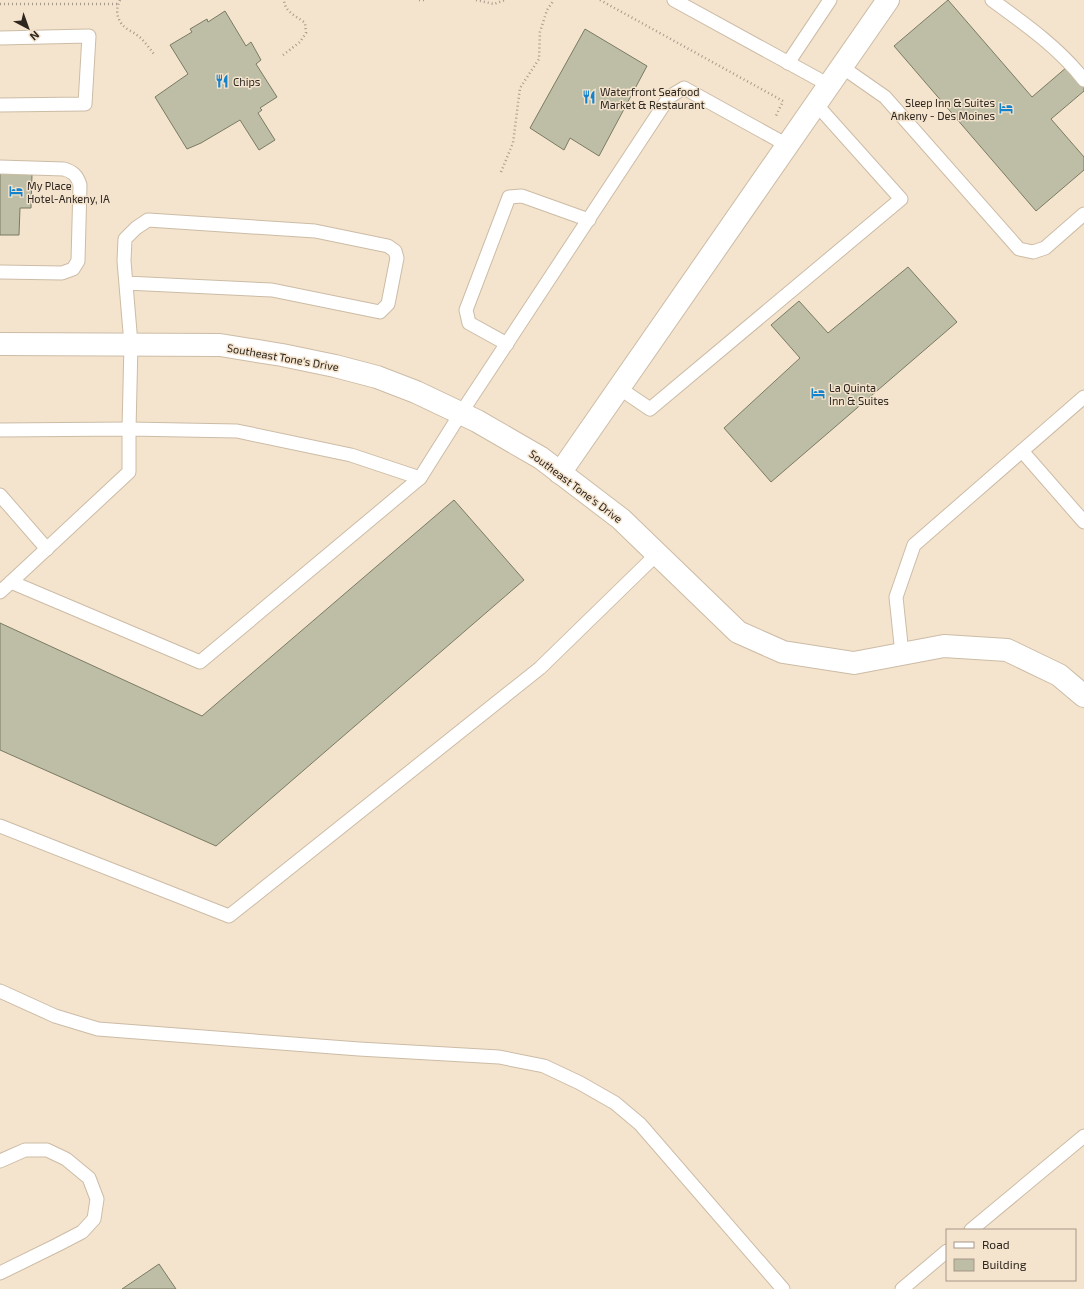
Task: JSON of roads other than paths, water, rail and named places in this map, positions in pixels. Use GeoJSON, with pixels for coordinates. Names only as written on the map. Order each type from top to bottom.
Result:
{"type":"FeatureCollection","features":[{"type":"Feature","properties":{"kind":"street"},"geometry":{"type":"LineString","coordinates":[[560,473],[888,0]]}},
{"type":"Feature","properties":{"kind":"street","name":"Southeast Tone's Drive"},"geometry":{"type":"LineString","coordinates":[[0,344],[220,346],[282,355],[335,366],[377,377],[416,392],[478,421],[541,458],[621,519],[738,632],[783,652],[854,663],[944,646],[1007,650],[1059,675],[1084,696]]}},
{"type":"Feature","properties":{"kind":"lane"},"geometry":{"type":"LineString","coordinates":[[674,0],[829,85]]}},
{"type":"Feature","properties":{"kind":"lane"},"geometry":{"type":"LineString","coordinates":[[788,63],[830,0]]}},
{"type":"Feature","properties":{"kind":"lane"},"geometry":{"type":"LineString","coordinates":[[992,0],[1047,42],[1073,65],[1084,80]]}},
{"type":"Feature","properties":{"kind":"lane"},"geometry":{"type":"LineString","coordinates":[[0,38],[89,36],[85,104],[0,105]]}},
{"type":"Feature","properties":{"kind":"lane"},"geometry":{"type":"LineString","coordinates":[[842,66],[885,97],[1020,248],[1033,252],[1045,248],[1084,214]]}},
{"type":"Feature","properties":{"kind":"lane"},"geometry":{"type":"LineString","coordinates":[[11,582],[200,662],[420,478],[461,413],[669,97],[684,88],[787,146]]}},
{"type":"Feature","properties":{"kind":"lane"},"geometry":{"type":"LineString","coordinates":[[619,388],[650,409],[901,199],[816,104]]}},
{"type":"Feature","properties":{"kind":"lane"},"geometry":{"type":"LineString","coordinates":[[0,167],[64,169],[72,172],[78,178],[80,184],[78,261],[73,269],[62,273],[0,272]]}},
{"type":"Feature","properties":{"kind":"lane"},"geometry":{"type":"LineString","coordinates":[[507,344],[469,324],[466,310],[509,197],[522,196],[589,220]]}},
{"type":"Feature","properties":{"kind":"lane"},"geometry":{"type":"LineString","coordinates":[[0,592],[130,472],[128,429],[131,344],[124,261],[125,239],[136,228],[148,220],[315,230],[388,246],[395,251],[398,258],[388,304],[380,312],[272,290],[126,283]]}},
{"type":"Feature","properties":{"kind":"lane"},"geometry":{"type":"LineString","coordinates":[[902,654],[896,597],[914,545],[1084,397]]}},
{"type":"Feature","properties":{"kind":"lane"},"geometry":{"type":"LineString","coordinates":[[0,430],[128,429],[237,431],[351,455],[420,478]]}},
{"type":"Feature","properties":{"kind":"lane"},"geometry":{"type":"LineString","coordinates":[[1022,451],[1084,522]]}},
{"type":"Feature","properties":{"kind":"lane"},"geometry":{"type":"LineString","coordinates":[[0,495],[47,549]]}},
{"type":"Feature","properties":{"kind":"lane"},"geometry":{"type":"LineString","coordinates":[[0,826],[229,916],[540,668],[657,554]]}},
{"type":"Feature","properties":{"kind":"lane"},"geometry":{"type":"LineString","coordinates":[[0,990],[55,1016],[98,1029],[359,1049],[500,1057],[544,1066],[580,1083],[614,1103],[640,1124],[783,1289]]}},
{"type":"Feature","properties":{"kind":"lane"},"geometry":{"type":"LineString","coordinates":[[973,1229],[1084,1136]]}},
{"type":"Feature","properties":{"kind":"lane"},"geometry":{"type":"LineString","coordinates":[[0,1160],[25,1150],[47,1150],[66,1159],[89,1178],[97,1199],[94,1219],[82,1232],[0,1273]]}},
{"type":"Feature","properties":{"kind":"lane"},"geometry":{"type":"LineString","coordinates":[[902,1289],[946,1252]]}},
{"type":"Feature","properties":{"kind":"place","name":"Chips"},"geometry":{"type":"Point","coordinates":[222,81]}},
{"type":"Feature","properties":{"kind":"place","name":"Waterfront Seafood Market & Restaurant"},"geometry":{"type":"Point","coordinates":[589,97]}},
{"type":"Feature","properties":{"kind":"place","name":"Sleep Inn & Suites Ankeny - Des Moines"},"geometry":{"type":"Point","coordinates":[1006,108]}},
{"type":"Feature","properties":{"kind":"place","name":"My Place Hotel-Ankeny, IA"},"geometry":{"type":"Point","coordinates":[16,191]}},
{"type":"Feature","properties":{"kind":"place","name":"La Quinta Inn & Suites"},"geometry":{"type":"Point","coordinates":[818,393]}}]}
